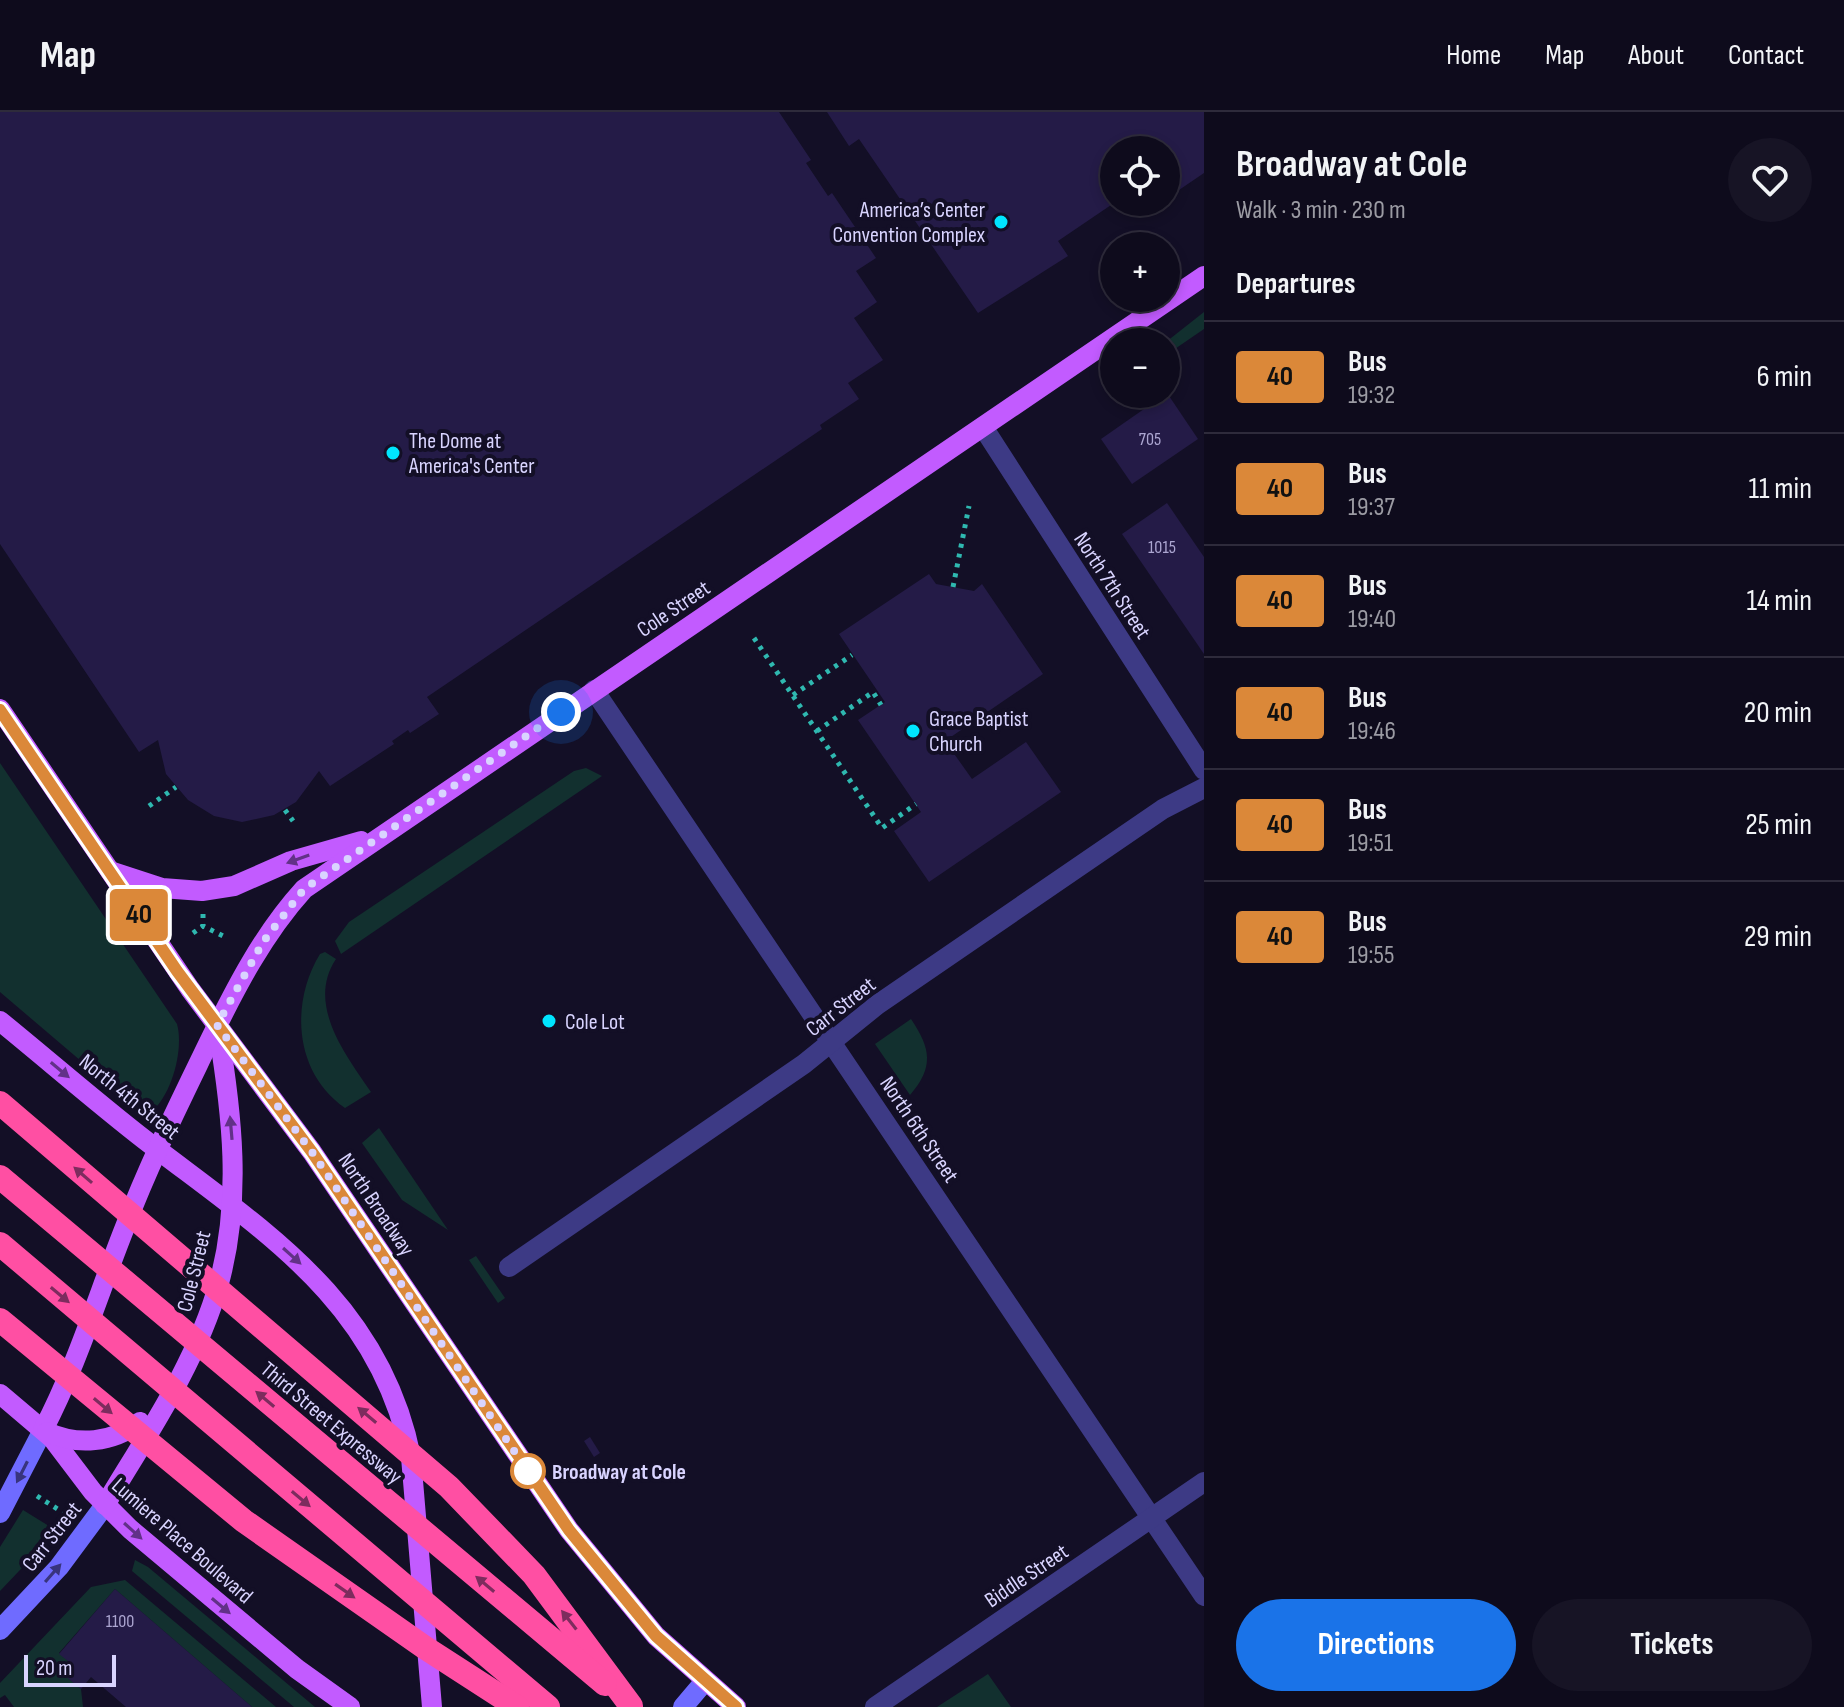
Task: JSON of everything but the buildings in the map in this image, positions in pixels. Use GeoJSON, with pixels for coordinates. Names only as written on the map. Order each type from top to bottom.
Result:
{"type":"FeatureCollection","features":[{"type":"Feature","properties":{"kind":"highway"},"geometry":{"type":"LineString","coordinates":[[0,1103],[449,1487],[534,1575],[631,1706]]}},
{"type":"Feature","properties":{"kind":"highway","name":"Third Street Expressway"},"geometry":{"type":"LineString","coordinates":[[0,1177],[631,1706]]}},
{"type":"Feature","properties":{"kind":"highway"},"geometry":{"type":"LineString","coordinates":[[0,1244],[548,1707]]}},
{"type":"Feature","properties":{"kind":"highway"},"geometry":{"type":"LineString","coordinates":[[0,1320],[244,1521],[517,1707]]}},
{"type":"Feature","properties":{"kind":"main road","name":"Cole Street"},"geometry":{"type":"LineString","coordinates":[[43,1430],[66,1383],[158,1150],[217,1025],[286,909],[304,889],[373,838],[1204,276]]}},
{"type":"Feature","properties":{"kind":"main road","name":"North Broadway"},"geometry":{"type":"LineString","coordinates":[[0,709],[217,1025],[312,1152],[569,1530],[656,1636],[736,1707]]}},
{"type":"Feature","properties":{"kind":"main road"},"geometry":{"type":"LineString","coordinates":[[110,871],[162,888],[202,891],[234,886],[291,861],[373,838]]}},
{"type":"Feature","properties":{"kind":"main road","name":"North 4th Street"},"geometry":{"type":"LineString","coordinates":[[0,1021],[232,1206]]}},
{"type":"Feature","properties":{"kind":"main road","name":"Cole Street"},"geometry":{"type":"LineString","coordinates":[[105,1505],[200,1335],[219,1283],[232,1206],[232,1129],[217,1025]]}},
{"type":"Feature","properties":{"kind":"main road"},"geometry":{"type":"LineString","coordinates":[[232,1206],[306,1268],[353,1320],[374,1352],[404,1420],[416,1500],[432,1707]]}},
{"type":"Feature","properties":{"kind":"main road","name":"Lumiere Place Boulevard"},"geometry":{"type":"LineString","coordinates":[[0,1394],[43,1430],[105,1505],[275,1650],[350,1707]]}},
{"type":"Feature","properties":{"kind":"main road"},"geometry":{"type":"LineString","coordinates":[[43,1430],[62,1439],[86,1442],[109,1439],[137,1425],[165,1402]]}},
{"type":"Feature","properties":{"kind":"street","name":"North 7th Street"},"geometry":{"type":"LineString","coordinates":[[983,427],[1204,770]]}},
{"type":"Feature","properties":{"kind":"street","name":"North 6th Street"},"geometry":{"type":"LineString","coordinates":[[594,690],[1204,1596]]}},
{"type":"Feature","properties":{"kind":"street","name":"Carr Street"},"geometry":{"type":"LineString","coordinates":[[509,1267],[832,1042],[877,1005],[1163,809],[1204,788]]}},
{"type":"Feature","properties":{"kind":"street"},"geometry":{"type":"LineString","coordinates":[[0,1513],[43,1430]]}},
{"type":"Feature","properties":{"kind":"street","name":"Biddle Street"},"geometry":{"type":"LineString","coordinates":[[875,1707],[1204,1482]]}},
{"type":"Feature","properties":{"kind":"street","name":"Carr Street"},"geometry":{"type":"LineString","coordinates":[[0,1630],[59,1567],[105,1505]]}},
{"type":"Feature","properties":{"kind":"street"},"geometry":{"type":"LineString","coordinates":[[683,1707],[705,1681]]}},
{"type":"Feature","properties":{"kind":"path"},"geometry":{"type":"LineString","coordinates":[[953,587],[969,506]]}},
{"type":"Feature","properties":{"kind":"path"},"geometry":{"type":"LineString","coordinates":[[754,638],[882,828],[916,804]]}},
{"type":"Feature","properties":{"kind":"path"},"geometry":{"type":"LineString","coordinates":[[793,695],[852,655]]}},
{"type":"Feature","properties":{"kind":"path"},"geometry":{"type":"LineString","coordinates":[[817,731],[873,692],[881,705]]}},
{"type":"Feature","properties":{"kind":"path"},"geometry":{"type":"LineString","coordinates":[[149,806],[176,787]]}},
{"type":"Feature","properties":{"kind":"path"},"geometry":{"type":"LineString","coordinates":[[285,810],[293,821]]}},
{"type":"Feature","properties":{"kind":"path"},"geometry":{"type":"LineString","coordinates":[[203,909],[203,926]]}},
{"type":"Feature","properties":{"kind":"path"},"geometry":{"type":"LineString","coordinates":[[193,933],[203,926]]}},
{"type":"Feature","properties":{"kind":"path"},"geometry":{"type":"LineString","coordinates":[[203,926],[223,936]]}},
{"type":"Feature","properties":{"kind":"path"},"geometry":{"type":"LineString","coordinates":[[32,1494],[67,1515]]}},
{"type":"Feature","properties":{"kind":"green space"},"geometry":{"type":"Polygon","coordinates":[[[1204,312],[1204,329],[1180,345],[1180,331],[1204,312]]]}},
{"type":"Feature","properties":{"kind":"green space"},"geometry":{"type":"Polygon","coordinates":[[[0,763],[177,1024],[179,1046],[174,1071],[165,1095],[151,1112],[128,1101],[0,992],[0,763]]]}},
{"type":"Feature","properties":{"kind":"green space"},"geometry":{"type":"Polygon","coordinates":[[[586,768],[602,776],[341,954],[335,941],[349,922],[574,771],[586,768]]]}},
{"type":"Feature","properties":{"kind":"green space"},"geometry":{"type":"Polygon","coordinates":[[[325,952],[336,959],[325,993],[332,1028],[371,1092],[345,1108],[315,1076],[302,1036],[304,994],[310,973],[320,954],[325,952]]]}},
{"type":"Feature","properties":{"kind":"green space"},"geometry":{"type":"Polygon","coordinates":[[[911,1019],[923,1040],[927,1058],[923,1076],[910,1095],[875,1044],[911,1019]]]}},
{"type":"Feature","properties":{"kind":"green space"},"geometry":{"type":"Polygon","coordinates":[[[379,1128],[448,1230],[402,1200],[362,1143],[379,1128]]]}},
{"type":"Feature","properties":{"kind":"green space"},"geometry":{"type":"Polygon","coordinates":[[[476,1256],[505,1298],[498,1303],[469,1260],[476,1256]]]}},
{"type":"Feature","properties":{"kind":"green space"},"geometry":{"type":"Polygon","coordinates":[[[23,1510],[57,1531],[0,1591],[0,1547],[23,1510]]]}},
{"type":"Feature","properties":{"kind":"green space"},"geometry":{"type":"Polygon","coordinates":[[[135,1560],[148,1567],[315,1707],[294,1707],[132,1571],[135,1560]]]}},
{"type":"Feature","properties":{"kind":"green space"},"geometry":{"type":"Polygon","coordinates":[[[125,1580],[276,1707],[252,1707],[115,1589],[59,1653],[73,1665],[65,1675],[81,1689],[83,1707],[14,1707],[5,1695],[0,1698],[0,1683],[91,1587],[125,1580]]]}},
{"type":"Feature","properties":{"kind":"green space"},"geometry":{"type":"Polygon","coordinates":[[[988,1674],[1011,1707],[937,1707],[988,1674]]]}},
{"type":"Feature","properties":{"kind":"bus line","name":"40"},"geometry":{"type":"LineString","coordinates":[[0,710],[177,971],[312,1152],[569,1530],[656,1636],[736,1707]]}},
{"type":"Feature","properties":{"kind":"place","name":"America’s Center Convention Complex"},"geometry":{"type":"Point","coordinates":[1001,222]}},
{"type":"Feature","properties":{"kind":"place","name":"The Dome at America's Center"},"geometry":{"type":"Point","coordinates":[393,453]}},
{"type":"Feature","properties":{"kind":"place","name":"Grace Baptist Church"},"geometry":{"type":"Point","coordinates":[913,731]}},
{"type":"Feature","properties":{"kind":"place","name":"Cole Lot"},"geometry":{"type":"Point","coordinates":[549,1021]}},
{"type":"Feature","properties":{"kind":"place","name":"Broadway at Cole"},"geometry":{"type":"Point","coordinates":[528,1471]}},
{"type":"Feature","properties":{"kind":"route"},"geometry":{"type":"LineString","coordinates":[[528,1471],[533,1479],[312,1152],[217,1025],[263,942],[304,889],[353,852],[561,712]]}}]}
